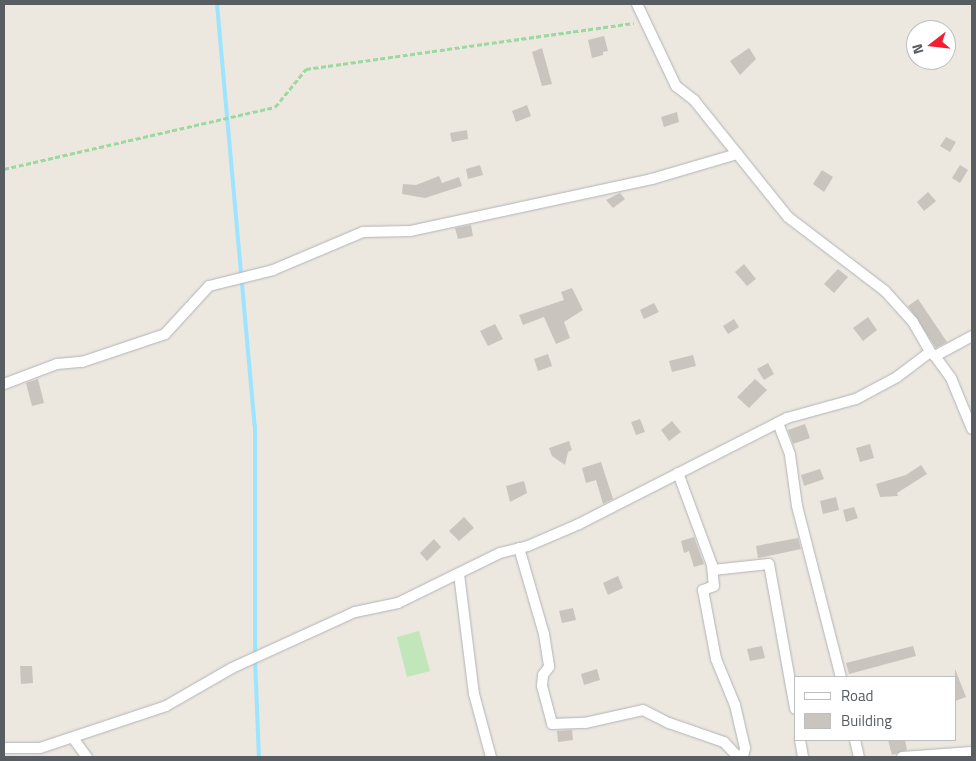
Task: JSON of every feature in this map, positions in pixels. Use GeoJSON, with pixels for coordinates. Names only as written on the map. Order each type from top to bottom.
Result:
{"type":"FeatureCollection","features":[{"type":"Feature","properties":{"kind":"street"},"geometry":{"type":"LineString","coordinates":[[637,4],[676,86],[694,100],[788,217],[884,291],[913,322],[932,354],[951,378],[972,429]]}},
{"type":"Feature","properties":{"kind":"street"},"geometry":{"type":"LineString","coordinates":[[4,384],[56,364],[82,362],[165,334],[209,286],[273,270],[363,232],[410,230],[652,180],[738,154]]}},
{"type":"Feature","properties":{"kind":"street"},"geometry":{"type":"LineString","coordinates":[[4,748],[40,748],[166,706],[232,668],[355,612],[398,603],[500,553],[519,548],[578,524],[778,422],[856,398],[897,377],[932,354],[972,336]]}},
{"type":"Feature","properties":{"kind":"street"},"geometry":{"type":"LineString","coordinates":[[778,422],[790,455],[797,506],[841,676]]}},
{"type":"Feature","properties":{"kind":"street"},"geometry":{"type":"LineString","coordinates":[[678,473],[713,570],[714,586],[703,590],[716,659],[735,705],[745,748],[743,757]]}},
{"type":"Feature","properties":{"kind":"street"},"geometry":{"type":"LineString","coordinates":[[519,548],[544,634],[550,667],[543,675],[542,686],[552,724],[585,724],[643,710],[669,724],[724,742],[738,757]]}},
{"type":"Feature","properties":{"kind":"street"},"geometry":{"type":"LineString","coordinates":[[713,570],[769,564],[794,703]]}},
{"type":"Feature","properties":{"kind":"street"},"geometry":{"type":"LineString","coordinates":[[460,574],[474,694],[491,757]]}},
{"type":"Feature","properties":{"kind":"street"},"geometry":{"type":"LineString","coordinates":[[73,738],[87,757]]}},
{"type":"Feature","properties":{"kind":"street"},"geometry":{"type":"LineString","coordinates":[[800,741],[803,757]]}},
{"type":"Feature","properties":{"kind":"street"},"geometry":{"type":"LineString","coordinates":[[855,741],[859,757]]}},
{"type":"Feature","properties":{"kind":"street"},"geometry":{"type":"LineString","coordinates":[[902,757],[972,752]]}},
{"type":"Feature","properties":{"kind":"path"},"geometry":{"type":"LineString","coordinates":[[4,169],[275,107],[306,69],[646,21]]}},
{"type":"Feature","properties":{"kind":"green space"},"geometry":{"type":"Polygon","coordinates":[[[419,631],[430,671],[407,677],[397,637],[419,631]]]}},
{"type":"Feature","properties":{"kind":"building"},"geometry":{"type":"Polygon","coordinates":[[[604,36],[608,51],[603,52],[603,55],[592,58],[588,40],[604,36]]]}},
{"type":"Feature","properties":{"kind":"building"},"geometry":{"type":"Polygon","coordinates":[[[542,48],[552,84],[542,86],[532,52],[542,48]]]}},
{"type":"Feature","properties":{"kind":"building"},"geometry":{"type":"Polygon","coordinates":[[[749,48],[756,59],[740,75],[730,61],[749,48]]]}},
{"type":"Feature","properties":{"kind":"building"},"geometry":{"type":"Polygon","coordinates":[[[527,105],[531,116],[516,122],[512,111],[527,105]]]}},
{"type":"Feature","properties":{"kind":"building"},"geometry":{"type":"Polygon","coordinates":[[[677,112],[679,122],[664,127],[661,117],[677,112]]]}},
{"type":"Feature","properties":{"kind":"building"},"geometry":{"type":"Polygon","coordinates":[[[467,130],[468,139],[452,142],[450,133],[467,130]]]}},
{"type":"Feature","properties":{"kind":"building"},"geometry":{"type":"Polygon","coordinates":[[[946,137],[956,142],[950,152],[940,146],[946,137]]]}},
{"type":"Feature","properties":{"kind":"building"},"geometry":{"type":"Polygon","coordinates":[[[480,165],[483,175],[468,179],[466,169],[480,165]]]}},
{"type":"Feature","properties":{"kind":"building"},"geometry":{"type":"Polygon","coordinates":[[[960,165],[968,170],[960,183],[952,178],[960,165]]]}},
{"type":"Feature","properties":{"kind":"building"},"geometry":{"type":"Polygon","coordinates":[[[822,170],[833,177],[824,192],[813,184],[822,170]]]}},
{"type":"Feature","properties":{"kind":"building"},"geometry":{"type":"Polygon","coordinates":[[[439,176],[442,183],[459,177],[462,186],[425,198],[402,194],[403,184],[416,185],[439,176]]]}},
{"type":"Feature","properties":{"kind":"building"},"geometry":{"type":"Polygon","coordinates":[[[928,192],[936,201],[924,211],[917,202],[928,192]]]}},
{"type":"Feature","properties":{"kind":"building"},"geometry":{"type":"Polygon","coordinates":[[[620,193],[625,199],[613,208],[606,200],[620,193]]]}},
{"type":"Feature","properties":{"kind":"building"},"geometry":{"type":"Polygon","coordinates":[[[471,225],[473,236],[458,239],[455,228],[471,225]]]}},
{"type":"Feature","properties":{"kind":"building"},"geometry":{"type":"Polygon","coordinates":[[[744,264],[756,279],[747,286],[735,272],[744,264]]]}},
{"type":"Feature","properties":{"kind":"building"},"geometry":{"type":"Polygon","coordinates":[[[838,269],[848,277],[834,293],[824,284],[838,269]]]}},
{"type":"Feature","properties":{"kind":"building"},"geometry":{"type":"Polygon","coordinates":[[[572,288],[583,310],[564,322],[570,338],[556,344],[544,317],[523,325],[519,315],[564,300],[561,292],[572,288]]]}},
{"type":"Feature","properties":{"kind":"building"},"geometry":{"type":"Polygon","coordinates":[[[918,299],[947,342],[936,348],[908,306],[918,299]]]}},
{"type":"Feature","properties":{"kind":"building"},"geometry":{"type":"Polygon","coordinates":[[[654,303],[659,312],[644,319],[640,310],[654,303]]]}},
{"type":"Feature","properties":{"kind":"building"},"geometry":{"type":"Polygon","coordinates":[[[868,317],[877,330],[863,341],[853,328],[868,317]]]}},
{"type":"Feature","properties":{"kind":"building"},"geometry":{"type":"Polygon","coordinates":[[[734,319],[739,327],[728,334],[723,326],[734,319]]]}},
{"type":"Feature","properties":{"kind":"building"},"geometry":{"type":"Polygon","coordinates":[[[495,324],[503,339],[488,346],[480,331],[495,324]]]}},
{"type":"Feature","properties":{"kind":"building"},"geometry":{"type":"Polygon","coordinates":[[[548,354],[552,366],[538,371],[534,359],[548,354]]]}},
{"type":"Feature","properties":{"kind":"building"},"geometry":{"type":"Polygon","coordinates":[[[693,355],[696,366],[672,372],[669,361],[693,355]]]}},
{"type":"Feature","properties":{"kind":"building"},"geometry":{"type":"Polygon","coordinates":[[[768,363],[774,374],[764,380],[757,369],[768,363]]]}},
{"type":"Feature","properties":{"kind":"building"},"geometry":{"type":"Polygon","coordinates":[[[38,379],[44,403],[32,406],[26,383],[38,379]]]}},
{"type":"Feature","properties":{"kind":"building"},"geometry":{"type":"Polygon","coordinates":[[[755,379],[767,390],[749,408],[737,397],[755,379]]]}},
{"type":"Feature","properties":{"kind":"building"},"geometry":{"type":"Polygon","coordinates":[[[640,419],[645,432],[636,435],[631,422],[640,419]]]}},
{"type":"Feature","properties":{"kind":"building"},"geometry":{"type":"Polygon","coordinates":[[[672,421],[681,432],[669,441],[661,430],[672,421]]]}},
{"type":"Feature","properties":{"kind":"building"},"geometry":{"type":"Polygon","coordinates":[[[805,424],[810,438],[793,444],[788,430],[805,424]]]}},
{"type":"Feature","properties":{"kind":"building"},"geometry":{"type":"Polygon","coordinates":[[[569,441],[572,450],[568,452],[565,465],[552,456],[549,448],[569,441]]]}},
{"type":"Feature","properties":{"kind":"building"},"geometry":{"type":"Polygon","coordinates":[[[870,444],[874,458],[860,462],[856,448],[870,444]]]}},
{"type":"Feature","properties":{"kind":"building"},"geometry":{"type":"Polygon","coordinates":[[[601,462],[613,499],[603,504],[596,480],[586,483],[582,468],[601,462]]]}},
{"type":"Feature","properties":{"kind":"building"},"geometry":{"type":"Polygon","coordinates":[[[921,465],[927,474],[897,493],[898,496],[880,497],[876,484],[906,475],[921,465]]]}},
{"type":"Feature","properties":{"kind":"building"},"geometry":{"type":"Polygon","coordinates":[[[820,469],[824,479],[804,486],[801,475],[820,469]]]}},
{"type":"Feature","properties":{"kind":"building"},"geometry":{"type":"Polygon","coordinates":[[[524,481],[527,493],[510,502],[506,486],[524,481]]]}},
{"type":"Feature","properties":{"kind":"building"},"geometry":{"type":"Polygon","coordinates":[[[836,497],[839,510],[823,514],[820,501],[836,497]]]}},
{"type":"Feature","properties":{"kind":"building"},"geometry":{"type":"Polygon","coordinates":[[[854,507],[858,518],[846,522],[843,510],[854,507]]]}},
{"type":"Feature","properties":{"kind":"building"},"geometry":{"type":"Polygon","coordinates":[[[464,517],[474,528],[459,541],[449,531],[464,517]]]}},
{"type":"Feature","properties":{"kind":"building"},"geometry":{"type":"Polygon","coordinates":[[[694,537],[704,564],[694,567],[689,551],[684,553],[681,541],[694,537]]]}},
{"type":"Feature","properties":{"kind":"building"},"geometry":{"type":"Polygon","coordinates":[[[798,538],[801,549],[758,558],[756,546],[798,538]]]}},
{"type":"Feature","properties":{"kind":"building"},"geometry":{"type":"Polygon","coordinates":[[[434,539],[441,547],[427,561],[420,553],[434,539]]]}},
{"type":"Feature","properties":{"kind":"building"},"geometry":{"type":"Polygon","coordinates":[[[618,576],[623,588],[608,595],[603,583],[618,576]]]}},
{"type":"Feature","properties":{"kind":"building"},"geometry":{"type":"Polygon","coordinates":[[[573,608],[576,620],[562,623],[559,611],[573,608]]]}},
{"type":"Feature","properties":{"kind":"building"},"geometry":{"type":"Polygon","coordinates":[[[762,646],[765,658],[750,661],[747,649],[762,646]]]}},
{"type":"Feature","properties":{"kind":"building"},"geometry":{"type":"Polygon","coordinates":[[[913,646],[916,656],[849,674],[846,663],[913,646]]]}},
{"type":"Feature","properties":{"kind":"building"},"geometry":{"type":"Polygon","coordinates":[[[20,666],[32,666],[33,683],[21,684],[20,666]]]}},
{"type":"Feature","properties":{"kind":"building"},"geometry":{"type":"Polygon","coordinates":[[[597,669],[600,680],[584,685],[581,674],[597,669]]]}},
{"type":"Feature","properties":{"kind":"building"},"geometry":{"type":"Polygon","coordinates":[[[955,669],[966,697],[956,701],[956,676],[955,669]]]}},
{"type":"Feature","properties":{"kind":"building"},"geometry":{"type":"Polygon","coordinates":[[[572,730],[573,740],[558,742],[557,731],[572,730]]]}},
{"type":"Feature","properties":{"kind":"building"},"geometry":{"type":"Polygon","coordinates":[[[888,741],[905,741],[907,750],[892,755],[888,741]]]}},
{"type":"Feature","properties":{"kind":"waterway"},"geometry":{"type":"LineString","coordinates":[[217,4],[255,426],[255,659],[259,757]]}}]}
